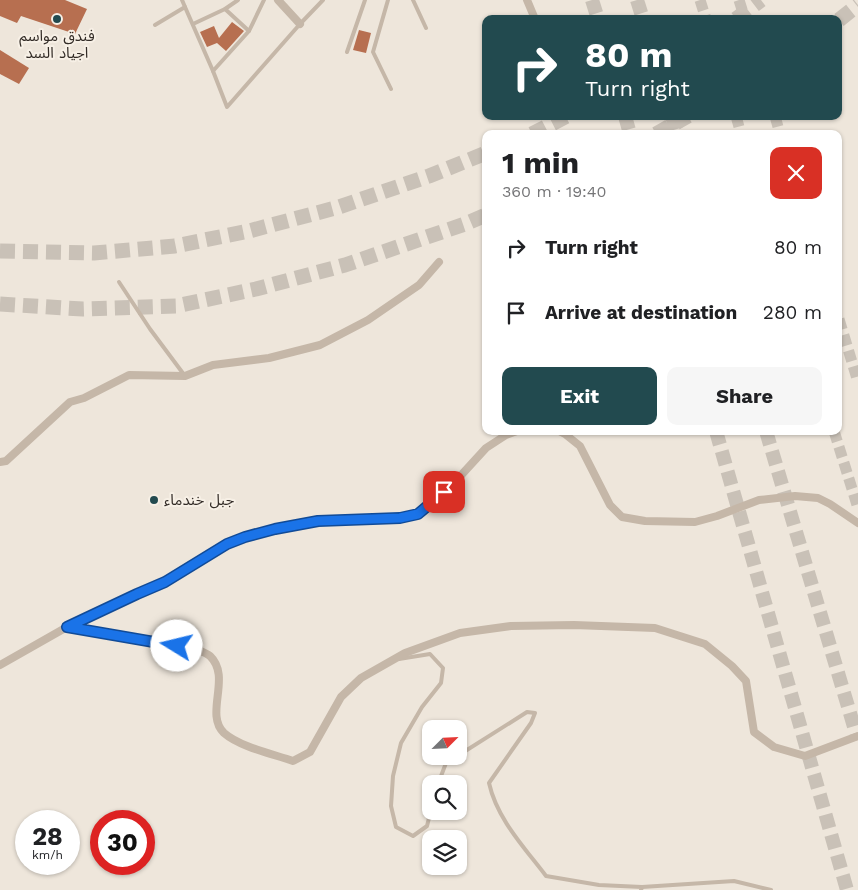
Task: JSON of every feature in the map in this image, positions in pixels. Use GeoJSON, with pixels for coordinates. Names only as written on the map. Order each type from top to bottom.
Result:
{"type":"FeatureCollection","features":[{"type":"Feature","properties":{"kind":"street"},"geometry":{"type":"LineString","coordinates":[[278,0],[300,24]]}},
{"type":"Feature","properties":{"kind":"street"},"geometry":{"type":"LineString","coordinates":[[527,0],[533,15]]}},
{"type":"Feature","properties":{"kind":"street"},"geometry":{"type":"LineString","coordinates":[[0,462],[6,461],[70,402],[84,398],[129,375],[185,376],[213,365],[269,358],[320,345],[368,320],[419,285],[439,262]]}},
{"type":"Feature","properties":{"kind":"street"},"geometry":{"type":"LineString","coordinates":[[0,665],[67,627],[165,582],[227,544],[245,537],[318,521],[400,518],[418,514],[454,483],[486,448],[506,435]]}},
{"type":"Feature","properties":{"kind":"street"},"geometry":{"type":"LineString","coordinates":[[566,435],[580,446],[610,505],[622,516],[644,521],[695,522],[759,500],[795,496],[818,498],[858,523]]}},
{"type":"Feature","properties":{"kind":"street"},"geometry":{"type":"LineString","coordinates":[[67,627],[196,649],[209,655],[217,666],[220,678],[216,718],[223,732],[235,741],[293,761],[310,752],[341,697],[361,678],[405,653],[460,633],[511,626],[574,625],[655,628],[705,644],[732,666],[746,681],[754,732],[774,747],[805,756],[858,736]]}},
{"type":"Feature","properties":{"kind":"lane"},"geometry":{"type":"LineString","coordinates":[[182,0],[227,107],[323,0]]}},
{"type":"Feature","properties":{"kind":"lane"},"geometry":{"type":"LineString","coordinates":[[193,24],[225,9],[238,0]]}},
{"type":"Feature","properties":{"kind":"lane"},"geometry":{"type":"LineString","coordinates":[[213,71],[249,31],[264,0]]}},
{"type":"Feature","properties":{"kind":"lane"},"geometry":{"type":"LineString","coordinates":[[348,52],[365,0]]}},
{"type":"Feature","properties":{"kind":"lane"},"geometry":{"type":"LineString","coordinates":[[388,0],[373,52],[391,88]]}},
{"type":"Feature","properties":{"kind":"lane"},"geometry":{"type":"LineString","coordinates":[[413,0],[426,28]]}},
{"type":"Feature","properties":{"kind":"lane"},"geometry":{"type":"LineString","coordinates":[[155,25],[185,7]]}},
{"type":"Feature","properties":{"kind":"lane"},"geometry":{"type":"LineString","coordinates":[[225,9],[249,31]]}},
{"type":"Feature","properties":{"kind":"lane"},"geometry":{"type":"LineString","coordinates":[[119,282],[150,329],[185,376]]}},
{"type":"Feature","properties":{"kind":"lane"},"geometry":{"type":"LineString","coordinates":[[392,660],[430,654],[443,668],[441,683],[422,707],[401,742],[393,776],[391,806],[396,827],[413,836],[427,826],[428,820]]}},
{"type":"Feature","properties":{"kind":"lane"},"geometry":{"type":"LineString","coordinates":[[468,750],[528,712],[535,713],[531,723],[489,783],[492,797],[507,824],[546,876],[599,886],[627,888],[734,880],[771,890]]}},
{"type":"Feature","properties":{"kind":"building","name":"فندق مواسم اجياد السد"},"geometry":{"type":"Polygon","coordinates":[[[0,0],[65,0],[87,9],[75,34],[21,16],[17,23],[0,16],[0,0]]]}},
{"type":"Feature","properties":{"kind":"building"},"geometry":{"type":"Polygon","coordinates":[[[232,22],[244,31],[226,51],[217,43],[207,47],[200,32],[214,26],[219,38],[232,22]]]}},
{"type":"Feature","properties":{"kind":"building"},"geometry":{"type":"Polygon","coordinates":[[[359,30],[371,33],[366,53],[353,50],[359,30]]]}},
{"type":"Feature","properties":{"kind":"building"},"geometry":{"type":"Polygon","coordinates":[[[0,50],[29,68],[19,84],[0,74],[0,50]]]}},
{"type":"Feature","properties":{"kind":"tunnel"},"geometry":{"type":"LineString","coordinates":[[592,0],[597,15]]}},
{"type":"Feature","properties":{"kind":"tunnel"},"geometry":{"type":"LineString","coordinates":[[637,0],[642,15]]}},
{"type":"Feature","properties":{"kind":"tunnel"},"geometry":{"type":"LineString","coordinates":[[700,0],[705,15]]}},
{"type":"Feature","properties":{"kind":"tunnel"},"geometry":{"type":"LineString","coordinates":[[739,0],[744,15]]}},
{"type":"Feature","properties":{"kind":"tunnel"},"geometry":{"type":"LineString","coordinates":[[741,15],[761,0]]}},
{"type":"Feature","properties":{"kind":"tunnel"},"geometry":{"type":"LineString","coordinates":[[842,18],[858,5]]}},
{"type":"Feature","properties":{"kind":"tunnel"},"geometry":{"type":"LineString","coordinates":[[540,130],[559,120]]}},
{"type":"Feature","properties":{"kind":"tunnel"},"geometry":{"type":"LineString","coordinates":[[626,120],[629,130]]}},
{"type":"Feature","properties":{"kind":"tunnel"},"geometry":{"type":"LineString","coordinates":[[673,120],[676,130]]}},
{"type":"Feature","properties":{"kind":"tunnel"},"geometry":{"type":"LineString","coordinates":[[663,130],[681,120]]}},
{"type":"Feature","properties":{"kind":"tunnel"},"geometry":{"type":"LineString","coordinates":[[737,120],[740,130]]}},
{"type":"Feature","properties":{"kind":"tunnel"},"geometry":{"type":"LineString","coordinates":[[776,120],[779,130]]}},
{"type":"Feature","properties":{"kind":"tunnel"},"geometry":{"type":"LineString","coordinates":[[0,251],[94,253],[175,246],[249,231],[339,207],[429,176],[482,155]]}},
{"type":"Feature","properties":{"kind":"tunnel"},"geometry":{"type":"LineString","coordinates":[[0,304],[83,309],[176,306],[256,289],[345,265],[482,217]]}},
{"type":"Feature","properties":{"kind":"tunnel"},"geometry":{"type":"LineString","coordinates":[[842,329],[858,382]]}},
{"type":"Feature","properties":{"kind":"tunnel"},"geometry":{"type":"LineString","coordinates":[[717,435],[847,890]]}},
{"type":"Feature","properties":{"kind":"tunnel"},"geometry":{"type":"LineString","coordinates":[[767,435],[858,740]]}},
{"type":"Feature","properties":{"kind":"tunnel"},"geometry":{"type":"LineString","coordinates":[[835,435],[858,508]]}},
{"type":"Feature","properties":{"kind":"place","name":"فندق مواسم اجياد السد"},"geometry":{"type":"Point","coordinates":[57,19]}},
{"type":"Feature","properties":{"kind":"place","name":"جبل خندماء"},"geometry":{"type":"Point","coordinates":[154,500]}},
{"type":"Feature","properties":{"kind":"route"},"geometry":{"type":"LineString","coordinates":[[177,646],[67,627],[165,582],[227,544],[245,537],[318,521],[342,519],[379,520],[418,514],[444,492]]}}]}
